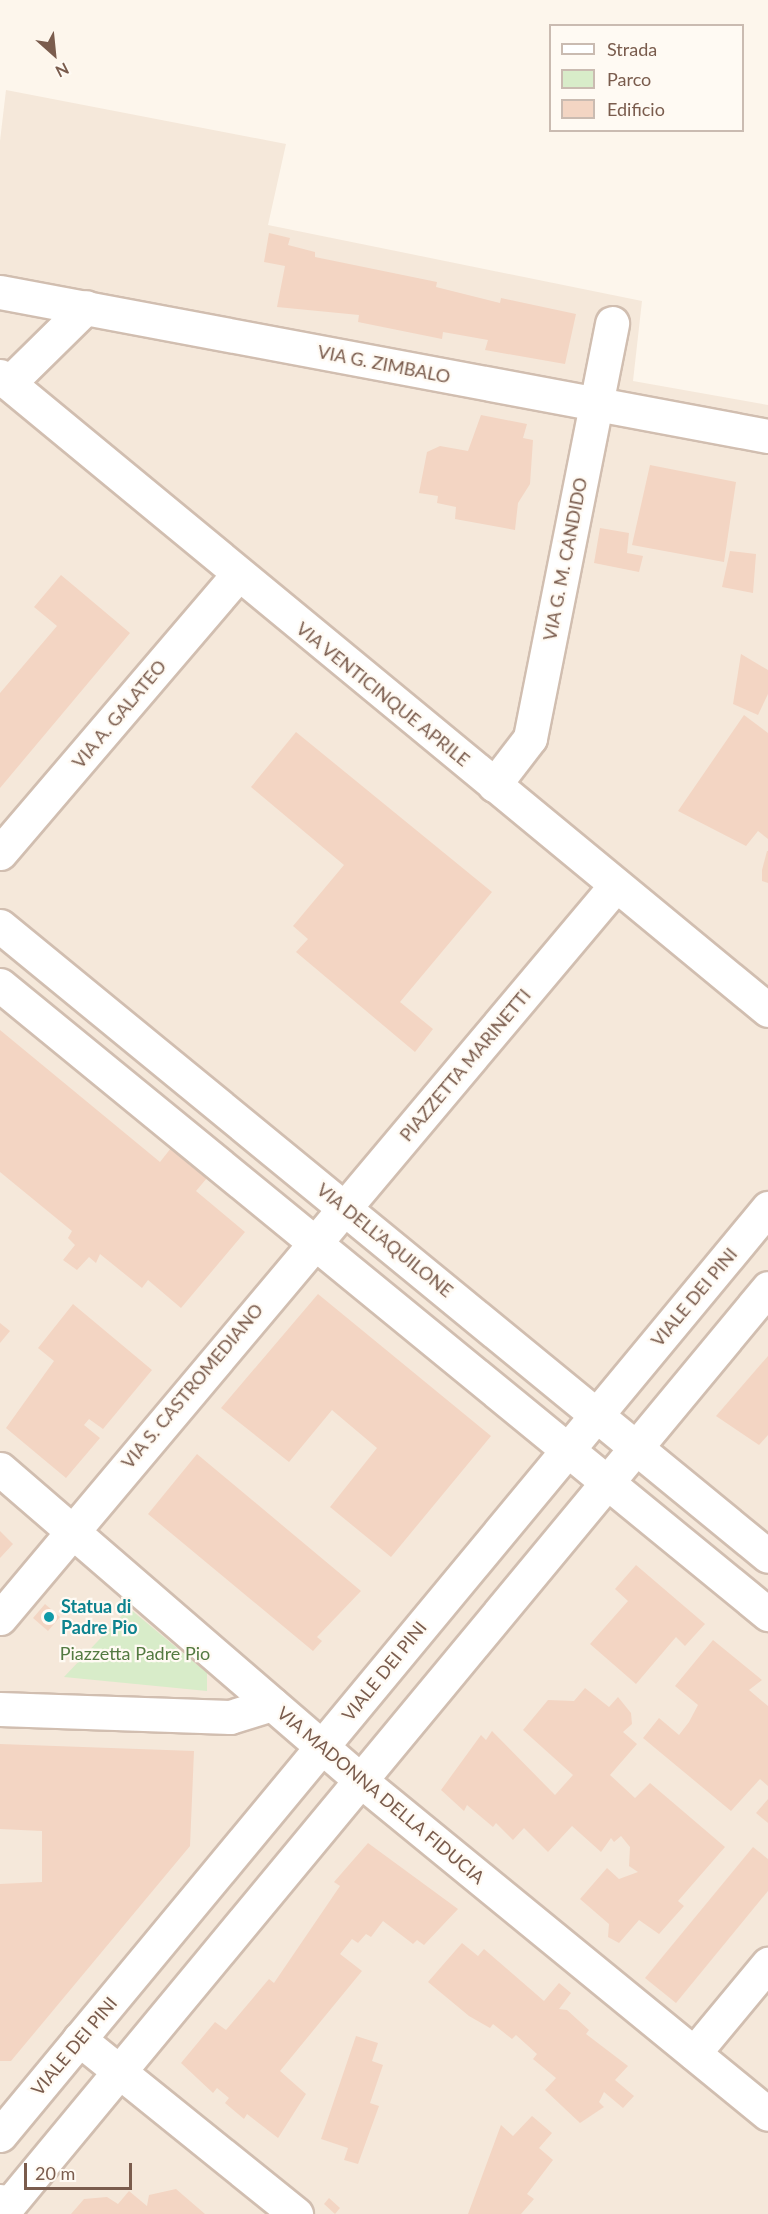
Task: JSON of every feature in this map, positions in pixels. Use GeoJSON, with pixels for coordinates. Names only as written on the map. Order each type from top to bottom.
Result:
{"type":"FeatureCollection","features":[{"type":"Feature","properties":{"kind":"street","name":"VIA G. ZIMBALO"},"geometry":{"type":"LineString","coordinates":[[0,292],[768,436]]}},
{"type":"Feature","properties":{"kind":"street"},"geometry":{"type":"LineString","coordinates":[[4,379],[86,307]]}},
{"type":"Feature","properties":{"kind":"street","name":"VIA G. M. CANDIDO"},"geometry":{"type":"LineString","coordinates":[[494,785],[530,738],[612,323]]}},
{"type":"Feature","properties":{"kind":"street","name":"VIA VENTICINQUE APRILE"},"geometry":{"type":"LineString","coordinates":[[4,379],[768,1010]]}},
{"type":"Feature","properties":{"kind":"street","name":"VIA A. GALATEO"},"geometry":{"type":"LineString","coordinates":[[0,853],[238,574]]}},
{"type":"Feature","properties":{"kind":"street","name":"PIAZZETTA MARINETTI"},"geometry":{"type":"LineString","coordinates":[[312,1244],[345,1208],[616,885]]}},
{"type":"Feature","properties":{"kind":"street","name":"VIA DELL'AQUILONE"},"geometry":{"type":"LineString","coordinates":[[0,926],[597,1413],[768,1556]]}},
{"type":"Feature","properties":{"kind":"street"},"geometry":{"type":"LineString","coordinates":[[0,985],[312,1244],[569,1446],[768,1614]]}},
{"type":"Feature","properties":{"kind":"street","name":"VIALE DEI PINI"},"geometry":{"type":"LineString","coordinates":[[0,2135],[16,2096],[80,2039],[768,1208]]}},
{"type":"Feature","properties":{"kind":"street","name":"VIA S. CASTROMEDIANO"},"geometry":{"type":"LineString","coordinates":[[0,1618],[71,1528],[312,1244]]}},
{"type":"Feature","properties":{"kind":"street"},"geometry":{"type":"LineString","coordinates":[[0,2201],[7,2207],[768,1287]]}},
{"type":"Feature","properties":{"kind":"street","name":"VIA MADONNA DELLA FIDUCIA"},"geometry":{"type":"LineString","coordinates":[[0,1470],[71,1528],[360,1780],[768,2114]]}},
{"type":"Feature","properties":{"kind":"street"},"geometry":{"type":"LineString","coordinates":[[0,1709],[230,1717],[272,1704]]}},
{"type":"Feature","properties":{"kind":"street"},"geometry":{"type":"LineString","coordinates":[[694,2053],[768,1964]]}},
{"type":"Feature","properties":{"kind":"street"},"geometry":{"type":"LineString","coordinates":[[80,2039],[296,2214]]}},
{"type":"Feature","properties":{"kind":"shaded area"},"geometry":{"type":"Polygon","coordinates":[[[6,90],[286,144],[268,225],[642,301],[633,381],[768,405],[768,2214],[0,2214],[0,141],[6,90]]]}},
{"type":"Feature","properties":{"kind":"green space","name":"Piazzetta Padre Pio"},"geometry":{"type":"Polygon","coordinates":[[[129,1608],[207,1673],[207,1691],[64,1677],[129,1608]]]}},
{"type":"Feature","properties":{"kind":"building"},"geometry":{"type":"Polygon","coordinates":[[[269,233],[290,238],[288,245],[315,252],[315,257],[437,282],[436,287],[500,303],[501,298],[576,314],[565,364],[485,350],[488,340],[443,332],[442,339],[358,322],[359,315],[277,307],[285,266],[264,262],[269,233]]]}},
{"type":"Feature","properties":{"kind":"building"},"geometry":{"type":"Polygon","coordinates":[[[481,415],[527,424],[523,438],[533,440],[530,484],[518,503],[515,530],[455,519],[456,507],[437,503],[438,496],[419,493],[427,452],[440,446],[468,451],[481,415]]]}},
{"type":"Feature","properties":{"kind":"building"},"geometry":{"type":"Polygon","coordinates":[[[650,465],[736,482],[724,562],[632,545],[650,465]]]}},
{"type":"Feature","properties":{"kind":"building"},"geometry":{"type":"Polygon","coordinates":[[[600,528],[629,533],[627,553],[643,556],[639,572],[594,563],[600,528]]]}},
{"type":"Feature","properties":{"kind":"building"},"geometry":{"type":"Polygon","coordinates":[[[730,551],[756,554],[753,593],[722,587],[730,551]]]}},
{"type":"Feature","properties":{"kind":"building"},"geometry":{"type":"Polygon","coordinates":[[[61,575],[130,633],[0,788],[0,693],[57,626],[34,607],[61,575]]]}},
{"type":"Feature","properties":{"kind":"building"},"geometry":{"type":"Polygon","coordinates":[[[741,654],[768,670],[768,694],[758,715],[733,704],[741,654]]]}},
{"type":"Feature","properties":{"kind":"building"},"geometry":{"type":"Polygon","coordinates":[[[744,715],[768,733],[768,839],[758,831],[746,846],[678,811],[744,715]]]}},
{"type":"Feature","properties":{"kind":"building"},"geometry":{"type":"Polygon","coordinates":[[[296,732],[492,892],[400,1002],[433,1029],[415,1052],[296,952],[308,939],[293,926],[344,865],[251,787],[296,732]]]}},
{"type":"Feature","properties":{"kind":"building"},"geometry":{"type":"Polygon","coordinates":[[[767,851],[768,883],[762,881],[762,870],[767,851]]]}},
{"type":"Feature","properties":{"kind":"building"},"geometry":{"type":"Polygon","coordinates":[[[0,1030],[160,1162],[171,1148],[207,1178],[196,1191],[245,1232],[181,1308],[148,1280],[142,1288],[100,1254],[96,1263],[89,1257],[77,1270],[63,1260],[75,1245],[68,1238],[72,1231],[0,1172],[0,1030]]]}},
{"type":"Feature","properties":{"kind":"building"},"geometry":{"type":"Polygon","coordinates":[[[318,1294],[491,1436],[391,1557],[330,1507],[377,1448],[332,1410],[289,1462],[221,1408],[318,1294]]]}},
{"type":"Feature","properties":{"kind":"building"},"geometry":{"type":"Polygon","coordinates":[[[73,1304],[152,1370],[103,1429],[89,1419],[84,1425],[100,1438],[66,1478],[6,1428],[54,1361],[38,1348],[73,1304]]]}},
{"type":"Feature","properties":{"kind":"building"},"geometry":{"type":"Polygon","coordinates":[[[0,1323],[10,1331],[0,1343],[0,1323]]]}},
{"type":"Feature","properties":{"kind":"building"},"geometry":{"type":"Polygon","coordinates":[[[768,1356],[768,1435],[759,1445],[716,1416],[768,1356]]]}},
{"type":"Feature","properties":{"kind":"building"},"geometry":{"type":"Polygon","coordinates":[[[197,1454],[361,1591],[317,1637],[322,1641],[313,1651],[148,1514],[197,1454]]]}},
{"type":"Feature","properties":{"kind":"building"},"geometry":{"type":"Polygon","coordinates":[[[0,1531],[13,1544],[0,1558],[0,1531]]]}},
{"type":"Feature","properties":{"kind":"building"},"geometry":{"type":"Polygon","coordinates":[[[636,1565],[705,1624],[685,1646],[676,1637],[636,1684],[590,1644],[628,1601],[615,1589],[636,1565]]]}},
{"type":"Feature","properties":{"kind":"building"},"geometry":{"type":"Polygon","coordinates":[[[45,1604],[60,1617],[48,1631],[33,1618],[45,1604]]]}},
{"type":"Feature","properties":{"kind":"building"},"geometry":{"type":"Polygon","coordinates":[[[713,1640],[762,1680],[749,1690],[768,1706],[768,1786],[760,1779],[731,1811],[643,1738],[659,1718],[679,1735],[689,1722],[698,1705],[675,1686],[713,1640]]]}},
{"type":"Feature","properties":{"kind":"building"},"geometry":{"type":"Polygon","coordinates":[[[585,1688],[609,1707],[618,1697],[631,1713],[632,1724],[623,1732],[637,1744],[610,1775],[635,1798],[650,1783],[725,1847],[678,1901],[684,1906],[659,1934],[639,1920],[619,1943],[608,1937],[609,1924],[580,1899],[607,1868],[619,1879],[638,1872],[629,1866],[630,1847],[621,1836],[614,1842],[611,1838],[601,1852],[572,1826],[548,1852],[524,1828],[513,1840],[496,1823],[493,1827],[467,1805],[464,1811],[441,1790],[481,1735],[486,1740],[492,1731],[555,1795],[573,1775],[523,1730],[548,1700],[574,1701],[585,1688]]]}},
{"type":"Feature","properties":{"kind":"building"},"geometry":{"type":"Polygon","coordinates":[[[0,1744],[194,1751],[190,1846],[11,2061],[0,2061],[0,1884],[42,1882],[42,1831],[0,1829],[0,1744]]]}},
{"type":"Feature","properties":{"kind":"building"},"geometry":{"type":"Polygon","coordinates":[[[768,1799],[768,1823],[756,1813],[768,1799]]]}},
{"type":"Feature","properties":{"kind":"building"},"geometry":{"type":"Polygon","coordinates":[[[368,1843],[458,1909],[424,1945],[417,1940],[413,1944],[383,1921],[371,1937],[366,1934],[358,1943],[352,1939],[340,1954],[362,1971],[280,2071],[306,2094],[278,2138],[247,2114],[244,2119],[225,2103],[229,2098],[217,2088],[213,2093],[181,2063],[215,2022],[226,2030],[269,1979],[274,1983],[340,1886],[334,1882],[368,1843]]]}},
{"type":"Feature","properties":{"kind":"building"},"geometry":{"type":"Polygon","coordinates":[[[753,1847],[768,1859],[768,1891],[676,2003],[645,1978],[753,1847]]]}},
{"type":"Feature","properties":{"kind":"building"},"geometry":{"type":"Polygon","coordinates":[[[462,1943],[478,1956],[484,1949],[544,2001],[559,1983],[571,1993],[559,2009],[567,2010],[589,2030],[586,2034],[628,2066],[615,2080],[634,2096],[623,2108],[604,2092],[599,2102],[604,2107],[580,2123],[545,2090],[556,2078],[533,2059],[537,2054],[516,2035],[512,2039],[493,2024],[490,2028],[469,2016],[428,1982],[462,1943]]]}},
{"type":"Feature","properties":{"kind":"building"},"geometry":{"type":"Polygon","coordinates":[[[356,2036],[378,2043],[372,2061],[383,2065],[370,2103],[379,2106],[358,2164],[344,2160],[348,2148],[321,2139],[356,2036]]]}},
{"type":"Feature","properties":{"kind":"building"},"geometry":{"type":"Polygon","coordinates":[[[532,2116],[552,2133],[539,2148],[553,2160],[527,2194],[534,2199],[521,2214],[468,2214],[501,2125],[513,2136],[532,2116]]]}},
{"type":"Feature","properties":{"kind":"building"},"geometry":{"type":"Polygon","coordinates":[[[176,2189],[205,2214],[71,2214],[84,2199],[107,2197],[118,2204],[129,2191],[147,2206],[149,2195],[176,2189]]]}},
{"type":"Feature","properties":{"kind":"building"},"geometry":{"type":"Polygon","coordinates":[[[329,2198],[340,2208],[335,2214],[324,2204],[329,2198]]]}},
{"type":"Feature","properties":{"kind":"place","name":"Statua di Padre Pio"},"geometry":{"type":"Point","coordinates":[49,1617]}}]}
